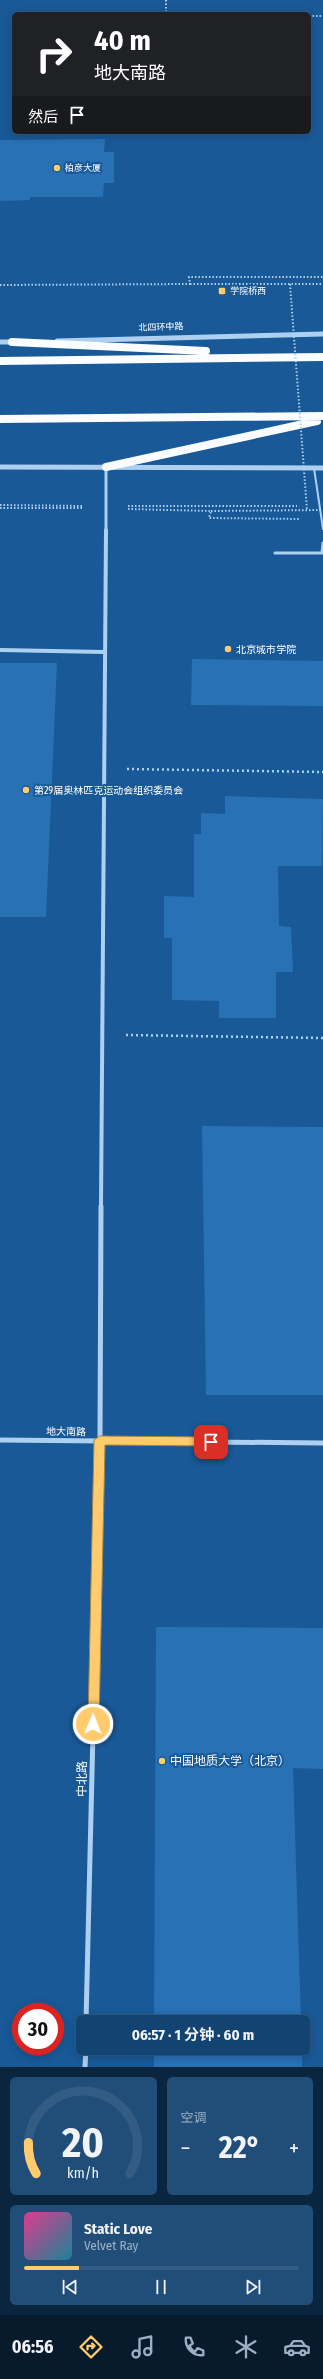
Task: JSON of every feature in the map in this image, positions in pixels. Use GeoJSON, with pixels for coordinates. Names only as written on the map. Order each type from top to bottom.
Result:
{"type":"FeatureCollection","features":[{"type":"Feature","properties":{"kind":"highway"},"geometry":{"type":"LineString","coordinates":[[12,342],[323,357]]}},
{"type":"Feature","properties":{"kind":"highway"},"geometry":{"type":"LineString","coordinates":[[0,361],[323,357]]}},
{"type":"Feature","properties":{"kind":"highway"},"geometry":{"type":"LineString","coordinates":[[0,419],[323,416]]}},
{"type":"Feature","properties":{"kind":"highway"},"geometry":{"type":"LineString","coordinates":[[106,467],[323,420]]}},
{"type":"Feature","properties":{"kind":"street","name":"北四环中路"},"geometry":{"type":"LineString","coordinates":[[0,342],[323,334]]}},
{"type":"Feature","properties":{"kind":"street"},"geometry":{"type":"LineString","coordinates":[[0,467],[323,468]]}},
{"type":"Feature","properties":{"kind":"street","name":"中北路"},"geometry":{"type":"LineString","coordinates":[[86,2015],[100,1440],[106,467]]}},
{"type":"Feature","properties":{"kind":"street"},"geometry":{"type":"LineString","coordinates":[[0,650],[104,652]]}},
{"type":"Feature","properties":{"kind":"street","name":"地大南路"},"geometry":{"type":"LineString","coordinates":[[0,1440],[323,1443]]}},
{"type":"Feature","properties":{"kind":"street"},"geometry":{"type":"LineString","coordinates":[[85,2067],[86,2055]]}},
{"type":"Feature","properties":{"kind":"lane"},"geometry":{"type":"LineString","coordinates":[[314,468],[321,506],[323,529]]}},
{"type":"Feature","properties":{"kind":"lane"},"geometry":{"type":"LineString","coordinates":[[275,553],[322,553],[323,543]]}},
{"type":"Feature","properties":{"kind":"path"},"geometry":{"type":"LineString","coordinates":[[166,0],[166,12]]}},
{"type":"Feature","properties":{"kind":"path"},"geometry":{"type":"LineString","coordinates":[[311,16],[323,16]]}},
{"type":"Feature","properties":{"kind":"path"},"geometry":{"type":"LineString","coordinates":[[190,284],[189,277],[323,277]]}},
{"type":"Feature","properties":{"kind":"path"},"geometry":{"type":"LineString","coordinates":[[290,284],[307,510]]}},
{"type":"Feature","properties":{"kind":"path"},"geometry":{"type":"LineString","coordinates":[[0,285],[323,284]]}},
{"type":"Feature","properties":{"kind":"path"},"geometry":{"type":"LineString","coordinates":[[0,505],[321,506]]}},
{"type":"Feature","properties":{"kind":"path"},"geometry":{"type":"LineString","coordinates":[[130,509],[130,517]]}},
{"type":"Feature","properties":{"kind":"path"},"geometry":{"type":"LineString","coordinates":[[322,519],[209,518],[211,511],[323,510]]}},
{"type":"Feature","properties":{"kind":"path"},"geometry":{"type":"LineString","coordinates":[[123,769],[323,772]]}},
{"type":"Feature","properties":{"kind":"path"},"geometry":{"type":"LineString","coordinates":[[102,1035],[323,1038]]}},
{"type":"Feature","properties":{"kind":"building","name":"柏彦大厦"},"geometry":{"type":"Polygon","coordinates":[[[105,139],[104,152],[114,152],[114,183],[104,183],[103,197],[30,197],[30,200],[0,201],[0,140],[105,139]]]}},
{"type":"Feature","properties":{"kind":"building"},"geometry":{"type":"Polygon","coordinates":[[[192,659],[323,661],[323,706],[191,705],[192,659]]]}},
{"type":"Feature","properties":{"kind":"building","name":"第29届奥林匹克运动会组织委员会"},"geometry":{"type":"Polygon","coordinates":[[[0,663],[57,663],[46,917],[0,917],[0,663]]]}},
{"type":"Feature","properties":{"kind":"building"},"geometry":{"type":"Polygon","coordinates":[[[225,796],[323,799],[322,866],[278,866],[279,926],[291,927],[293,972],[276,972],[276,1018],[219,1018],[219,1001],[172,1000],[172,938],[164,938],[164,896],[194,897],[194,834],[201,834],[201,813],[225,814],[225,796]]]}},
{"type":"Feature","properties":{"kind":"building"},"geometry":{"type":"Polygon","coordinates":[[[202,1126],[323,1127],[323,1395],[206,1395],[202,1126]]]}},
{"type":"Feature","properties":{"kind":"building"},"geometry":{"type":"Polygon","coordinates":[[[156,1627],[323,1628],[323,1769],[293,1768],[301,2015],[154,2015],[156,1627]]]}},
{"type":"Feature","properties":{"kind":"building"},"geometry":{"type":"Polygon","coordinates":[[[154,2055],[302,2055],[302,2067],[154,2067],[154,2055]]]}},
{"type":"Feature","properties":{"kind":"place","name":"柏彦大厦"},"geometry":{"type":"Point","coordinates":[57,168]}},
{"type":"Feature","properties":{"kind":"place","name":"学院桥西"},"geometry":{"type":"Point","coordinates":[222,291]}},
{"type":"Feature","properties":{"kind":"place","name":"北京城市学院"},"geometry":{"type":"Point","coordinates":[228,649]}},
{"type":"Feature","properties":{"kind":"place","name":"第29届奥林匹克运动会组织委员会"},"geometry":{"type":"Point","coordinates":[26,790]}},
{"type":"Feature","properties":{"kind":"place","name":"中国地质大学（北京）"},"geometry":{"type":"Point","coordinates":[162,1761]}},
{"type":"Feature","properties":{"kind":"route"},"geometry":{"type":"LineString","coordinates":[[93,1724],[100,1440],[211,1442]]}}]}
